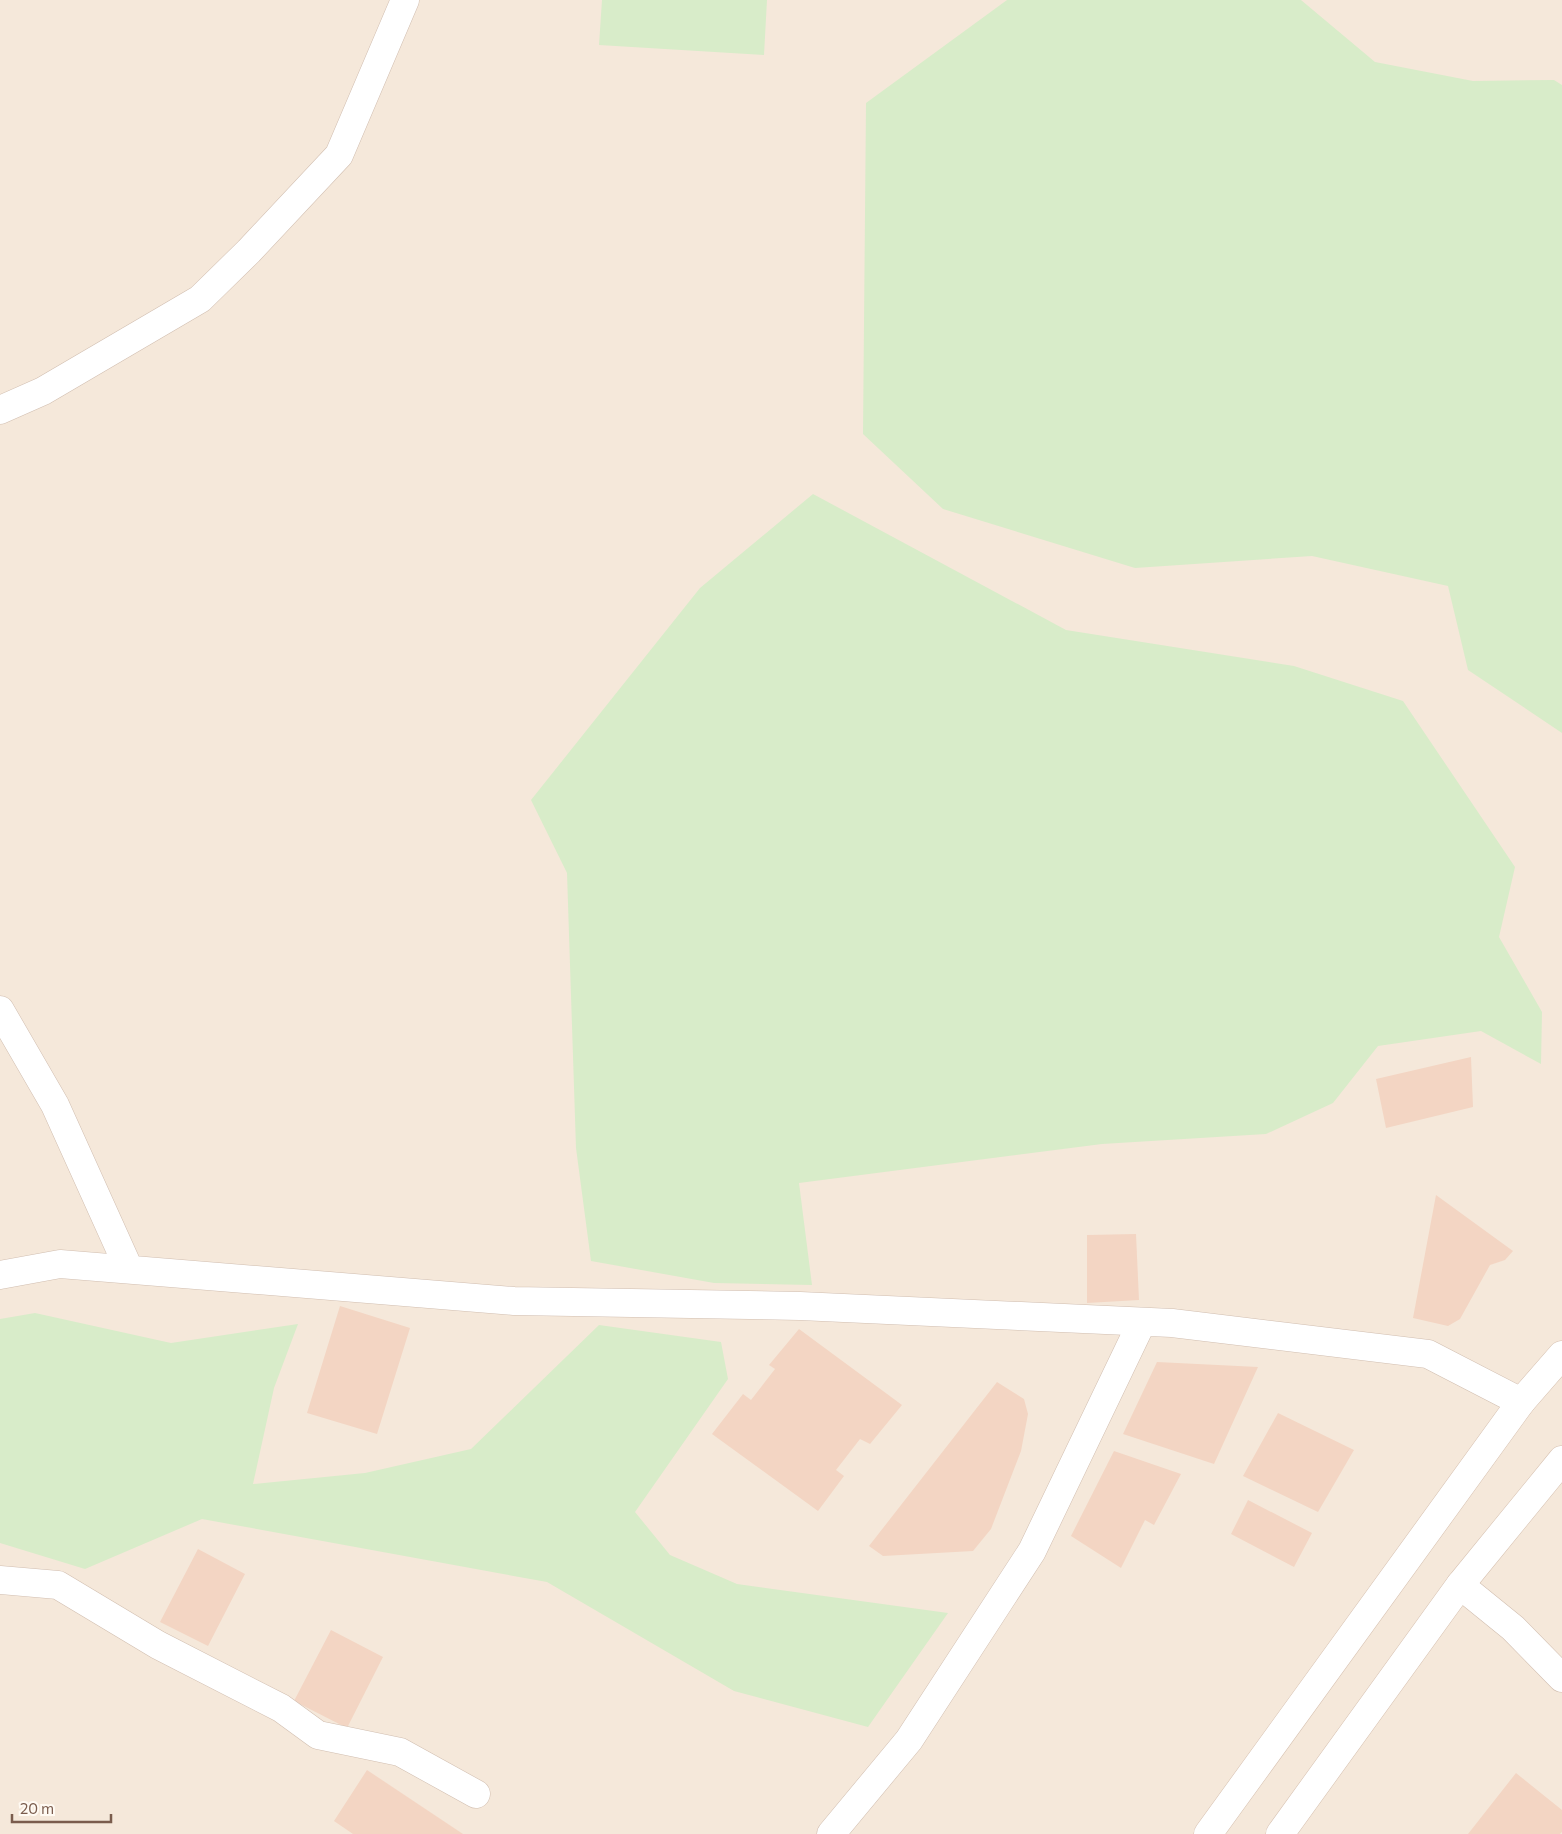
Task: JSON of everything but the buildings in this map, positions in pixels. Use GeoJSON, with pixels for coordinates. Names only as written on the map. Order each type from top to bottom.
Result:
{"type":"FeatureCollection","features":[{"type":"Feature","properties":{"kind":"street"},"geometry":{"type":"LineString","coordinates":[[0,410],[43,391],[200,299],[249,251],[339,155],[405,0]]}},
{"type":"Feature","properties":{"kind":"street"},"geometry":{"type":"LineString","coordinates":[[0,1010],[55,1106],[130,1269]]}},
{"type":"Feature","properties":{"kind":"street"},"geometry":{"type":"LineString","coordinates":[[0,1275],[60,1264],[514,1301],[800,1306],[1172,1322],[1428,1354],[1521,1402]]}},
{"type":"Feature","properties":{"kind":"street"},"geometry":{"type":"LineString","coordinates":[[831,1834],[910,1740],[1032,1551],[1142,1322]]}},
{"type":"Feature","properties":{"kind":"street"},"geometry":{"type":"LineString","coordinates":[[1208,1834],[1521,1402],[1562,1355]]}},
{"type":"Feature","properties":{"kind":"street"},"geometry":{"type":"LineString","coordinates":[[1280,1834],[1460,1585],[1562,1460]]}},
{"type":"Feature","properties":{"kind":"street"},"geometry":{"type":"LineString","coordinates":[[0,1580],[58,1585],[158,1645],[281,1708],[318,1735],[400,1752],[476,1794]]}},
{"type":"Feature","properties":{"kind":"street"},"geometry":{"type":"LineString","coordinates":[[1460,1585],[1513,1628],[1562,1678]]}},
{"type":"Feature","properties":{"kind":"shaded area"},"geometry":{"type":"Polygon","coordinates":[[[0,0],[1562,0],[1562,1834],[0,1834],[0,0]]]}},
{"type":"Feature","properties":{"kind":"green space"},"geometry":{"type":"Polygon","coordinates":[[[602,0],[767,0],[764,55],[599,45],[602,0]]]}},
{"type":"Feature","properties":{"kind":"green space"},"geometry":{"type":"Polygon","coordinates":[[[1007,0],[1301,0],[1375,62],[1473,81],[1554,80],[1562,85],[1562,733],[1468,670],[1448,586],[1312,556],[1135,568],[943,509],[863,434],[866,103],[1007,0]]]}},
{"type":"Feature","properties":{"kind":"green space"},"geometry":{"type":"Polygon","coordinates":[[[813,494],[1066,630],[1294,666],[1403,701],[1515,867],[1499,937],[1542,1012],[1541,1064],[1481,1031],[1378,1046],[1333,1103],[1266,1134],[1102,1144],[799,1183],[812,1285],[714,1283],[591,1261],[576,1148],[567,873],[531,800],[700,588],[813,494]]]}},
{"type":"Feature","properties":{"kind":"green space"},"geometry":{"type":"Polygon","coordinates":[[[35,1313],[171,1343],[298,1324],[274,1388],[253,1484],[365,1473],[471,1449],[599,1325],[721,1342],[728,1379],[635,1512],[670,1555],[737,1584],[948,1613],[868,1727],[734,1691],[547,1582],[202,1519],[85,1569],[0,1543],[0,1319],[35,1313]]]}}]}
